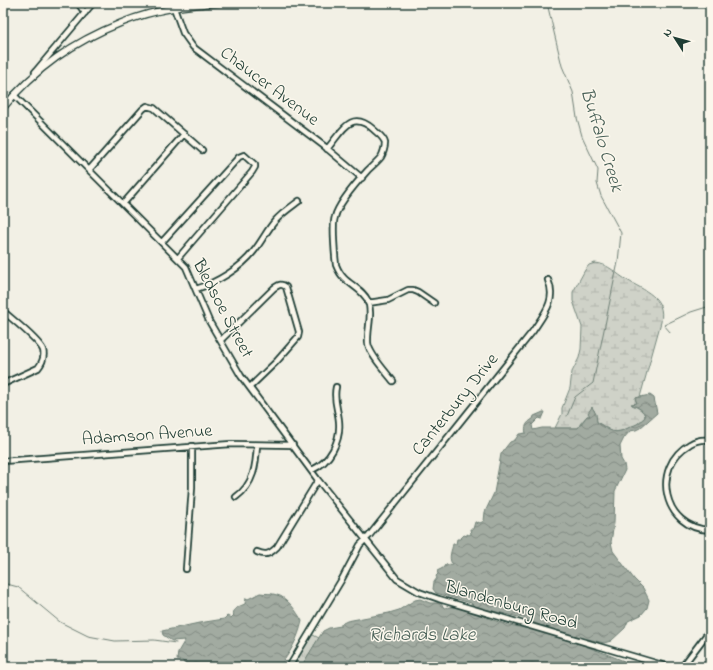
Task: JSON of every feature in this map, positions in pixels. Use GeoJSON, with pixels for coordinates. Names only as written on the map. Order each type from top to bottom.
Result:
{"type":"FeatureCollection","features":[{"type":"Feature","properties":{"kind":"main road"},"geometry":{"type":"LineString","coordinates":[[3,108],[28,80],[45,65],[93,34],[134,18],[174,8],[220,3]]}},
{"type":"Feature","properties":{"kind":"street"},"geometry":{"type":"LineString","coordinates":[[78,3],[85,13]]}},
{"type":"Feature","properties":{"kind":"street"},"geometry":{"type":"LineString","coordinates":[[28,80],[93,3]]}},
{"type":"Feature","properties":{"kind":"street","name":"Chaucer Avenue"},"geometry":{"type":"LineString","coordinates":[[174,8],[183,32],[193,47],[328,149],[362,178]]}},
{"type":"Feature","properties":{"kind":"street","name":"Bledsoe Street"},"geometry":{"type":"LineString","coordinates":[[14,95],[186,267],[209,321],[242,376],[318,480],[365,540]]}},
{"type":"Feature","properties":{"kind":"street"},"geometry":{"type":"LineString","coordinates":[[89,170],[147,106],[154,108],[202,150]]}},
{"type":"Feature","properties":{"kind":"street"},"geometry":{"type":"LineString","coordinates":[[328,149],[351,122],[357,120],[370,127],[383,139],[385,143],[381,157],[352,189],[337,210],[333,224],[336,265],[344,278],[360,290],[368,303],[370,314],[368,344],[371,351],[393,381]]}},
{"type":"Feature","properties":{"kind":"street"},"geometry":{"type":"LineString","coordinates":[[123,204],[184,134]]}},
{"type":"Feature","properties":{"kind":"street"},"geometry":{"type":"LineString","coordinates":[[162,242],[238,157],[244,155],[255,165],[252,172],[178,258]]}},
{"type":"Feature","properties":{"kind":"street"},"geometry":{"type":"LineString","coordinates":[[196,289],[208,286],[243,262],[254,252],[278,218],[299,201]]}},
{"type":"Feature","properties":{"kind":"street","name":"Canterbury Drive"},"geometry":{"type":"LineString","coordinates":[[289,667],[360,545],[533,331],[548,308],[551,298],[552,288],[548,280]]}},
{"type":"Feature","properties":{"kind":"street"},"geometry":{"type":"LineString","coordinates":[[221,340],[274,288],[279,285],[286,287],[299,332],[298,337],[277,361],[250,387]]}},
{"type":"Feature","properties":{"kind":"street"},"geometry":{"type":"LineString","coordinates":[[368,303],[388,300],[408,290],[418,292],[434,303]]}},
{"type":"Feature","properties":{"kind":"street"},"geometry":{"type":"LineString","coordinates":[[3,311],[38,342],[43,351],[44,357],[38,368],[3,384]]}},
{"type":"Feature","properties":{"kind":"street"},"geometry":{"type":"LineString","coordinates":[[312,470],[324,463],[336,442],[339,429],[334,395],[336,387]]}},
{"type":"Feature","properties":{"kind":"street"},"geometry":{"type":"LineString","coordinates":[[710,440],[704,439],[696,441],[681,450],[675,456],[666,479],[667,498],[673,510],[685,522],[692,526],[710,530]]}},
{"type":"Feature","properties":{"kind":"street","name":"Adamson Avenue"},"geometry":{"type":"LineString","coordinates":[[3,461],[192,446],[231,444],[293,446]]}},
{"type":"Feature","properties":{"kind":"street"},"geometry":{"type":"LineString","coordinates":[[236,497],[242,493],[248,485],[254,473],[257,445]]}},
{"type":"Feature","properties":{"kind":"street"},"geometry":{"type":"LineString","coordinates":[[186,569],[192,488],[192,446]]}},
{"type":"Feature","properties":{"kind":"street"},"geometry":{"type":"LineString","coordinates":[[257,552],[264,555],[271,554],[278,547],[318,480]]}},
{"type":"Feature","properties":{"kind":"street","name":"Blandenburg Road"},"geometry":{"type":"LineString","coordinates":[[365,540],[396,579],[419,592],[669,667]]}},
{"type":"Feature","properties":{"kind":"street"},"geometry":{"type":"LineString","coordinates":[[682,667],[710,630]]}},
{"type":"Feature","properties":{"kind":"green space"},"geometry":{"type":"Polygon","coordinates":[[[595,263],[608,267],[623,278],[647,291],[657,300],[662,313],[661,322],[640,397],[635,399],[637,403],[632,405],[642,411],[645,417],[636,425],[621,431],[613,432],[597,422],[594,410],[590,416],[587,416],[580,424],[579,428],[555,428],[562,414],[562,408],[570,388],[572,372],[579,358],[581,349],[582,327],[573,301],[573,292],[585,270],[589,265],[595,263]]]}},
{"type":"Feature","properties":{"kind":"green space"},"geometry":{"type":"Polygon","coordinates":[[[311,634],[319,638],[301,667],[291,667],[311,634]]]}},
{"type":"Feature","properties":{"kind":"water"},"geometry":{"type":"Polygon","coordinates":[[[650,395],[654,398],[657,413],[640,428],[630,431],[620,446],[621,459],[625,470],[615,491],[614,523],[611,542],[613,551],[634,579],[643,588],[649,600],[647,608],[641,615],[628,621],[625,628],[611,641],[604,643],[545,628],[544,625],[542,626],[523,618],[475,608],[471,603],[436,593],[433,589],[434,582],[437,578],[436,576],[438,574],[437,571],[445,565],[452,564],[450,556],[453,544],[456,544],[457,539],[460,539],[464,535],[467,536],[467,534],[471,534],[470,529],[473,529],[475,522],[477,522],[477,524],[478,522],[480,523],[484,521],[485,512],[494,493],[501,454],[510,442],[515,440],[519,434],[526,433],[526,425],[533,419],[534,416],[545,412],[542,419],[539,418],[532,425],[533,430],[542,428],[578,428],[587,416],[590,416],[588,413],[592,407],[596,414],[597,422],[609,430],[616,432],[625,430],[641,422],[645,415],[642,411],[631,404],[637,403],[635,398],[650,395]]]}},
{"type":"Feature","properties":{"kind":"water"},"geometry":{"type":"Polygon","coordinates":[[[260,593],[281,596],[295,609],[302,621],[293,646],[279,667],[189,667],[185,665],[183,661],[177,660],[178,652],[185,640],[172,641],[163,635],[162,631],[224,619],[227,616],[231,618],[239,606],[245,604],[246,598],[248,599],[260,593]]]}},
{"type":"Feature","properties":{"kind":"water","name":"Richards Lake"},"geometry":{"type":"Polygon","coordinates":[[[420,599],[430,603],[441,603],[444,608],[451,607],[464,609],[502,623],[557,636],[624,661],[629,667],[301,667],[323,631],[329,628],[341,626],[341,624],[347,621],[399,610],[415,600],[420,599]]]}},
{"type":"Feature","properties":{"kind":"waterway","name":"Buffalo Creek"},"geometry":{"type":"LineString","coordinates":[[547,3],[562,66],[573,92],[577,118],[582,136],[598,170],[597,183],[601,196],[621,233],[618,262],[593,383],[575,397],[567,416]]}},
{"type":"Feature","properties":{"kind":"waterway"},"geometry":{"type":"LineString","coordinates":[[670,332],[664,325],[691,312],[710,306]]}},
{"type":"Feature","properties":{"kind":"waterway"},"geometry":{"type":"LineString","coordinates":[[3,583],[18,587],[60,622],[88,636],[115,641],[154,640],[176,643]]}},
{"type":"Feature","properties":{"kind":"waterway"},"geometry":{"type":"LineString","coordinates":[[282,663],[288,667]]}}]}
